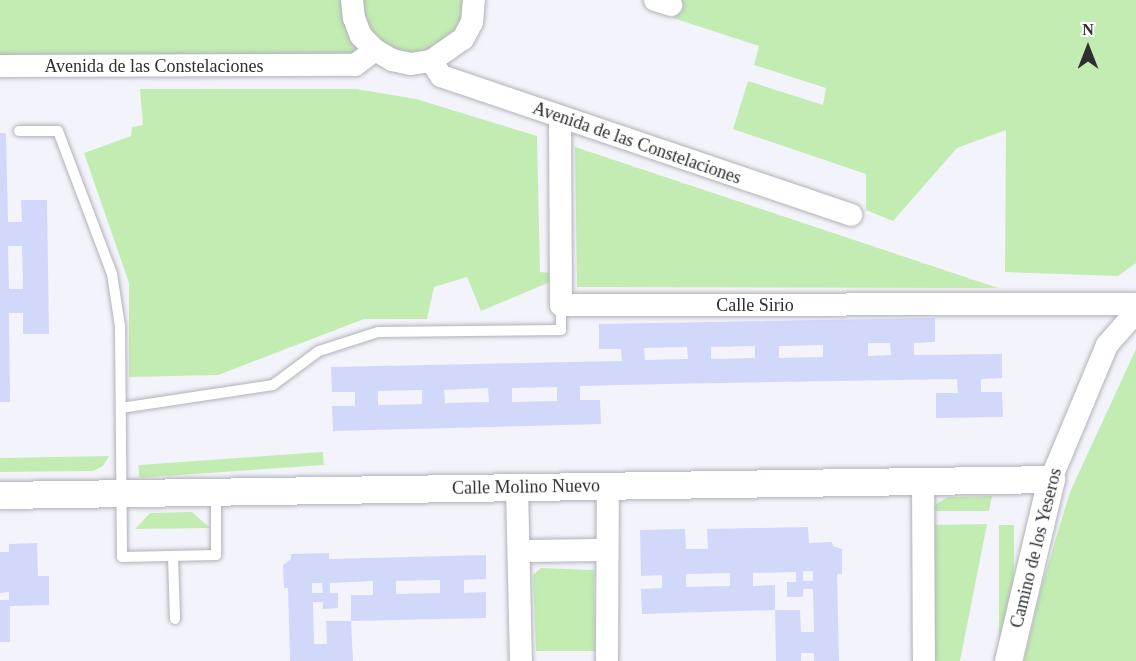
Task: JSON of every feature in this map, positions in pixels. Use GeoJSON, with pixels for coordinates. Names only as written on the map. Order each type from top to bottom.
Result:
{"type":"FeatureCollection","features":[{"type":"Feature","properties":{"kind":"street"},"geometry":{"type":"LineString","coordinates":[[352,0],[354,18],[362,36],[375,50],[392,60],[411,64],[431,62],[463,39],[472,22],[474,0]]}},
{"type":"Feature","properties":{"kind":"street","name":"Avenida de las Constelaciones"},"geometry":{"type":"LineString","coordinates":[[0,66],[355,65],[375,50]]}},
{"type":"Feature","properties":{"kind":"street","name":"Avenida de las Constelaciones"},"geometry":{"type":"LineString","coordinates":[[431,62],[441,76],[851,215]]}},
{"type":"Feature","properties":{"kind":"street"},"geometry":{"type":"LineString","coordinates":[[560,118],[561,305]]}},
{"type":"Feature","properties":{"kind":"street","name":"Calle Sirio"},"geometry":{"type":"LineString","coordinates":[[561,305],[1136,304]]}},
{"type":"Feature","properties":{"kind":"street","name":"Camino de los Yeseros"},"geometry":{"type":"LineString","coordinates":[[1008,661],[1051,479],[1107,345],[1136,312]]}},
{"type":"Feature","properties":{"kind":"street","name":"Calle Molino Nuevo"},"geometry":{"type":"LineString","coordinates":[[0,495],[1051,479]]}},
{"type":"Feature","properties":{"kind":"street"},"geometry":{"type":"LineString","coordinates":[[923,481],[924,661]]}},
{"type":"Feature","properties":{"kind":"street"},"geometry":{"type":"LineString","coordinates":[[607,661],[608,485]]}},
{"type":"Feature","properties":{"kind":"street"},"geometry":{"type":"LineString","coordinates":[[517,487],[521,551],[521,661]]}},
{"type":"Feature","properties":{"kind":"street"},"geometry":{"type":"LineString","coordinates":[[521,551],[606,550]]}},
{"type":"Feature","properties":{"kind":"lane"},"geometry":{"type":"LineString","coordinates":[[19,131],[58,131],[112,274],[120,326],[123,556],[216,555],[216,491]]}},
{"type":"Feature","properties":{"kind":"lane"},"geometry":{"type":"LineString","coordinates":[[121,408],[273,385],[319,351],[378,332],[561,330],[561,305]]}},
{"type":"Feature","properties":{"kind":"lane"},"geometry":{"type":"LineString","coordinates":[[173,556],[175,619]]}},
{"type":"Feature","properties":{"kind":"green space"},"geometry":{"type":"Polygon","coordinates":[[[0,0],[343,0],[360,52],[347,59],[0,58],[0,0]]]}},
{"type":"Feature","properties":{"kind":"green space"},"geometry":{"type":"Polygon","coordinates":[[[361,0],[465,0],[464,14],[457,30],[430,52],[413,55],[395,52],[369,31],[361,0]]]}},
{"type":"Feature","properties":{"kind":"green space"},"geometry":{"type":"Polygon","coordinates":[[[679,0],[1136,0],[1136,263],[1118,276],[1005,272],[1006,130],[957,148],[893,221],[866,210],[866,174],[733,129],[748,81],[823,105],[826,88],[754,65],[759,46],[673,18],[679,0]]]}},
{"type":"Feature","properties":{"kind":"green space"},"geometry":{"type":"Polygon","coordinates":[[[140,89],[356,89],[416,99],[537,136],[540,272],[551,273],[550,282],[481,311],[467,277],[434,287],[427,319],[364,319],[218,375],[129,377],[129,283],[84,153],[131,136],[132,127],[143,125],[140,89]]]}},
{"type":"Feature","properties":{"kind":"green space"},"geometry":{"type":"Polygon","coordinates":[[[575,147],[998,288],[577,287],[575,147]]]}},
{"type":"Feature","properties":{"kind":"green space"},"geometry":{"type":"Polygon","coordinates":[[[1136,349],[1136,661],[1024,661],[1041,588],[1070,492],[1136,349]]]}},
{"type":"Feature","properties":{"kind":"green space"},"geometry":{"type":"Polygon","coordinates":[[[323,452],[324,465],[139,478],[138,465],[323,452]]]}},
{"type":"Feature","properties":{"kind":"green space"},"geometry":{"type":"Polygon","coordinates":[[[109,456],[103,466],[93,471],[0,472],[0,458],[109,456]]]}},
{"type":"Feature","properties":{"kind":"green space"},"geometry":{"type":"Polygon","coordinates":[[[992,496],[989,511],[934,511],[936,504],[948,497],[992,496]]]}},
{"type":"Feature","properties":{"kind":"green space"},"geometry":{"type":"Polygon","coordinates":[[[192,512],[210,528],[135,529],[150,513],[192,512]]]}},
{"type":"Feature","properties":{"kind":"green space"},"geometry":{"type":"Polygon","coordinates":[[[987,524],[960,661],[934,661],[934,525],[987,524]]]}},
{"type":"Feature","properties":{"kind":"green space"},"geometry":{"type":"Polygon","coordinates":[[[999,525],[1014,525],[1014,661],[999,661],[999,525]]]}},
{"type":"Feature","properties":{"kind":"green space"},"geometry":{"type":"Polygon","coordinates":[[[541,568],[594,570],[595,651],[536,651],[533,575],[541,568]]]}},
{"type":"Feature","properties":{"kind":"building"},"geometry":{"type":"Polygon","coordinates":[[[0,133],[6,133],[8,222],[22,222],[21,200],[47,200],[49,334],[23,334],[23,313],[9,313],[10,402],[0,402],[0,133]],[[8,246],[9,289],[23,289],[22,246],[8,246]]]}},
{"type":"Feature","properties":{"kind":"building"},"geometry":{"type":"Polygon","coordinates":[[[935,318],[935,342],[914,343],[914,355],[1002,354],[1002,378],[981,379],[981,392],[1002,392],[1003,417],[936,418],[936,393],[958,393],[957,379],[666,384],[580,386],[580,400],[600,400],[601,424],[333,431],[332,406],[355,406],[355,392],[332,392],[331,367],[622,361],[621,349],[599,349],[599,324],[935,318]],[[868,343],[868,356],[891,355],[890,343],[868,343]],[[823,345],[779,346],[779,358],[823,357],[823,345]],[[755,346],[711,347],[711,359],[755,358],[755,346]],[[687,347],[644,348],[645,360],[688,359],[687,347]],[[557,387],[512,388],[512,402],[557,401],[557,387]],[[488,388],[444,390],[445,403],[489,402],[488,388]],[[422,390],[378,391],[378,405],[422,404],[422,390]]]}},
{"type":"Feature","properties":{"kind":"building"},"geometry":{"type":"Polygon","coordinates":[[[808,527],[809,543],[832,542],[833,546],[842,549],[842,574],[837,574],[839,661],[814,661],[814,653],[801,653],[801,661],[776,661],[775,610],[642,614],[641,589],[662,588],[662,575],[641,576],[640,530],[685,529],[686,549],[708,549],[707,529],[808,527]],[[803,571],[803,581],[813,581],[813,571],[803,571]],[[796,572],[753,573],[753,586],[775,585],[775,610],[800,610],[801,632],[814,632],[813,589],[803,589],[803,597],[787,597],[787,582],[796,582],[796,572]],[[730,573],[686,574],[686,587],[730,586],[730,573]]]}},
{"type":"Feature","properties":{"kind":"building"},"geometry":{"type":"Polygon","coordinates":[[[37,543],[38,576],[49,576],[49,605],[10,606],[10,642],[0,642],[0,600],[9,600],[9,592],[0,593],[0,552],[9,552],[9,544],[37,543]]]}},
{"type":"Feature","properties":{"kind":"building"},"geometry":{"type":"Polygon","coordinates":[[[329,553],[329,559],[486,555],[486,579],[464,580],[464,593],[486,592],[486,618],[351,621],[353,661],[290,661],[288,588],[284,588],[283,565],[291,559],[291,554],[329,553]],[[440,580],[396,581],[396,594],[440,593],[440,580]],[[373,581],[330,583],[330,593],[338,593],[338,608],[323,609],[323,602],[313,602],[314,644],[327,644],[326,621],[351,621],[351,595],[373,595],[373,581]],[[312,583],[312,593],[323,593],[322,583],[312,583]]]}}]}
